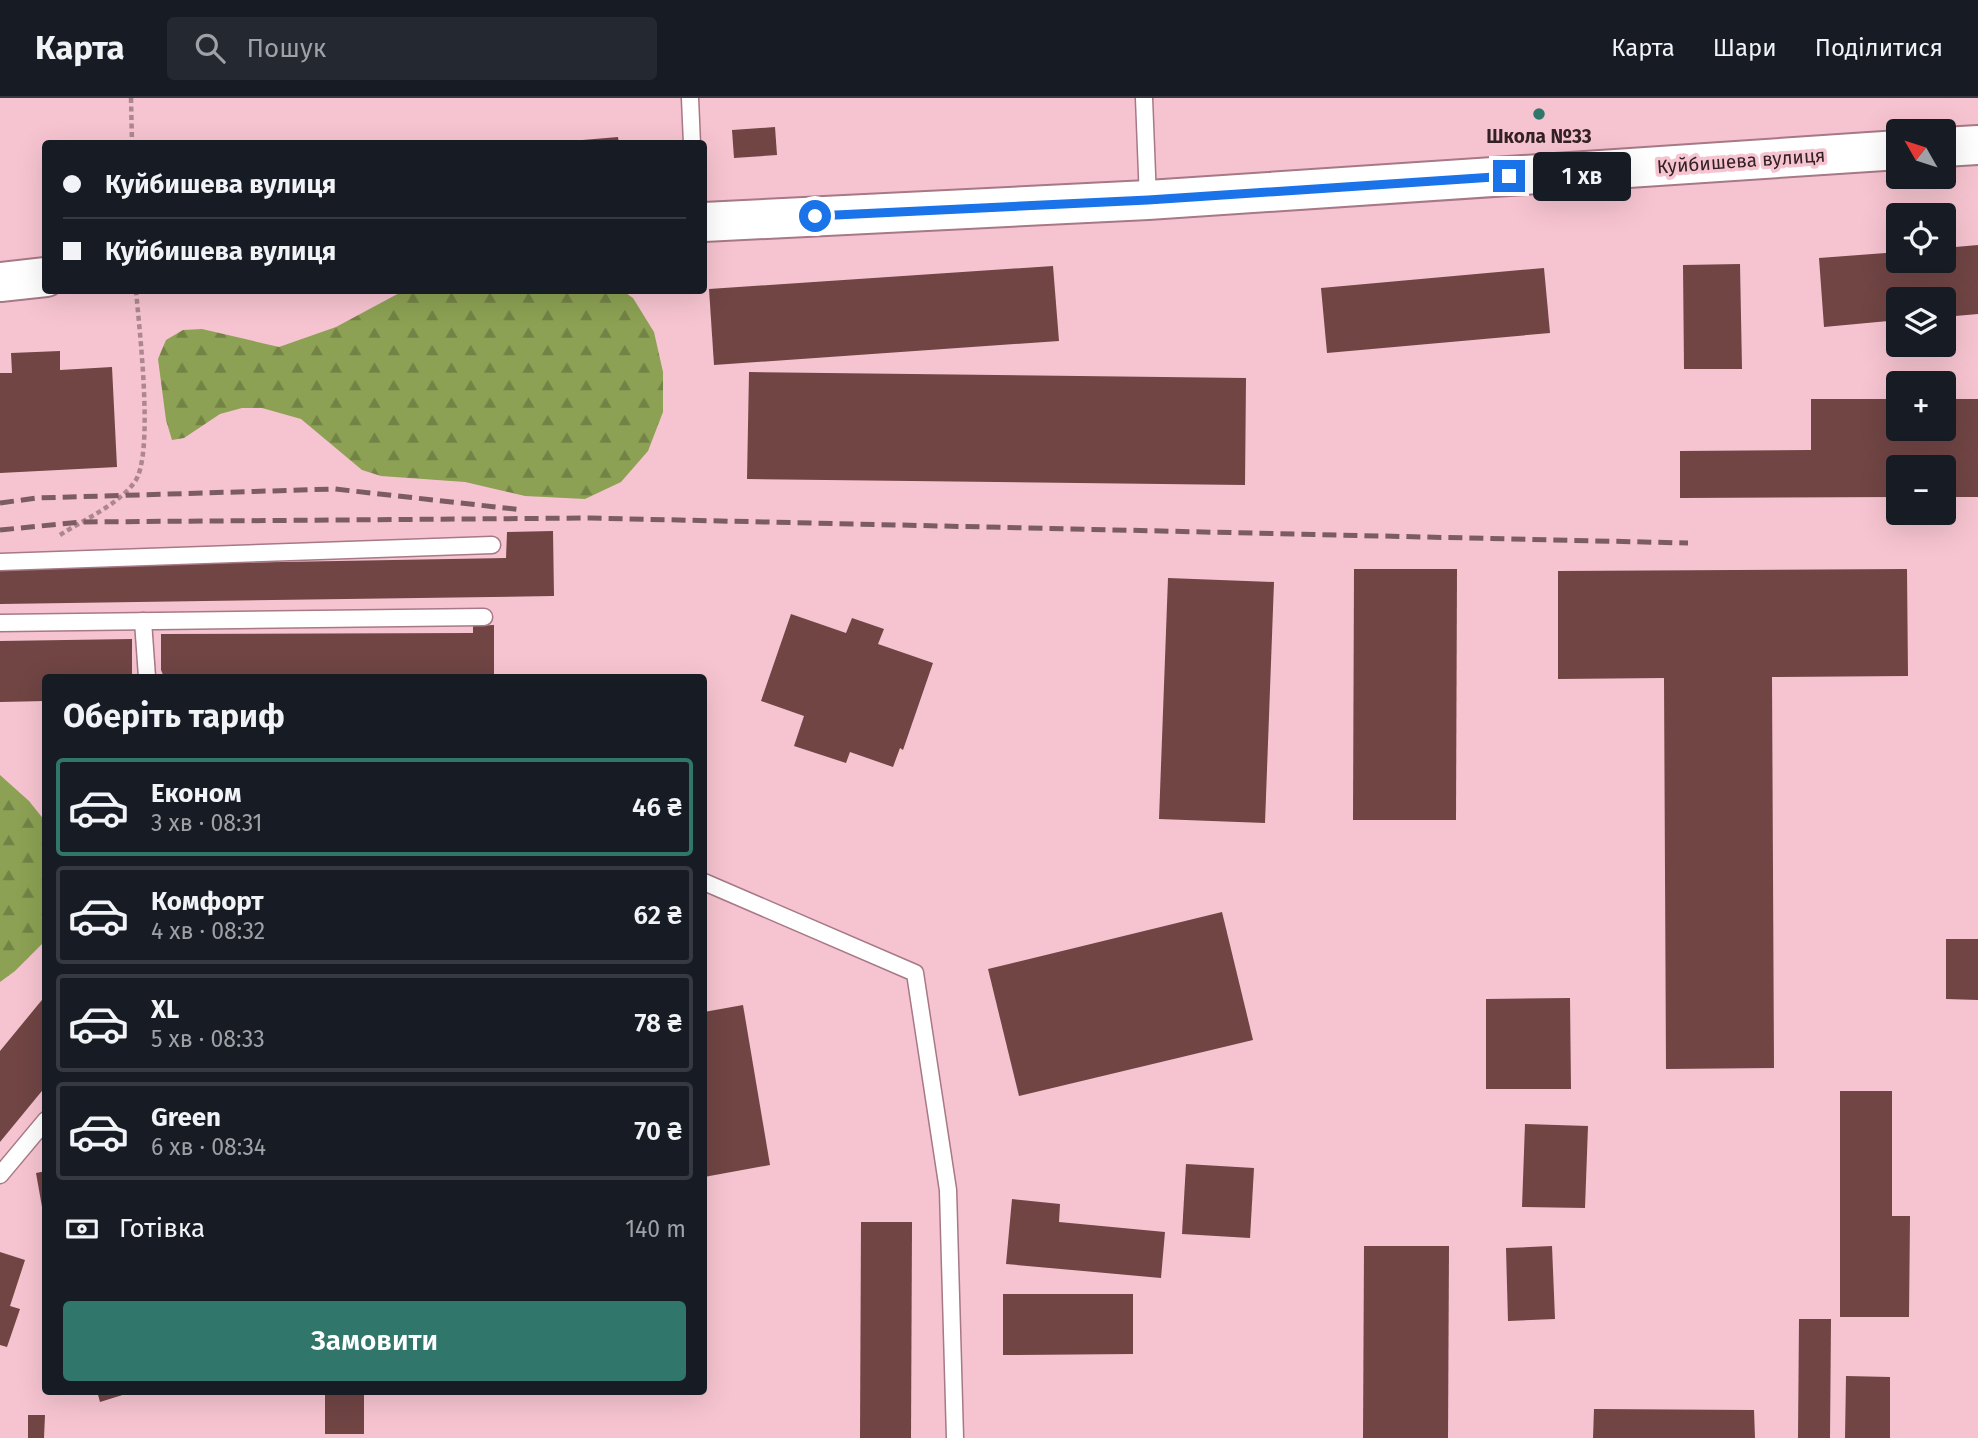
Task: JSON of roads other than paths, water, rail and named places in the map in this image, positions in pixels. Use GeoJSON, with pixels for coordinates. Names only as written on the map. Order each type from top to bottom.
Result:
{"type":"FeatureCollection","features":[{"type":"Feature","properties":{"kind":"main road"},"geometry":{"type":"LineString","coordinates":[[1956,146],[1978,145]]}},
{"type":"Feature","properties":{"kind":"main road","name":"Куйбишева вулиця"},"geometry":{"type":"LineString","coordinates":[[707,222],[1148,200],[1886,151]]}},
{"type":"Feature","properties":{"kind":"main road"},"geometry":{"type":"LineString","coordinates":[[0,282],[42,277]]}},
{"type":"Feature","properties":{"kind":"lane"},"geometry":{"type":"LineString","coordinates":[[690,98],[692,140]]}},
{"type":"Feature","properties":{"kind":"lane"},"geometry":{"type":"LineString","coordinates":[[1144,98],[1148,200]]}},
{"type":"Feature","properties":{"kind":"lane"},"geometry":{"type":"LineString","coordinates":[[0,562],[492,545]]}},
{"type":"Feature","properties":{"kind":"lane"},"geometry":{"type":"LineString","coordinates":[[0,623],[484,617]]}},
{"type":"Feature","properties":{"kind":"lane"},"geometry":{"type":"LineString","coordinates":[[144,621],[147,674]]}},
{"type":"Feature","properties":{"kind":"lane"},"geometry":{"type":"LineString","coordinates":[[707,883],[915,973],[948,1190],[955,1438]]}},
{"type":"Feature","properties":{"kind":"lane"},"geometry":{"type":"LineString","coordinates":[[0,1175],[42,1125]]}},
{"type":"Feature","properties":{"kind":"railway"},"geometry":{"type":"LineString","coordinates":[[0,503],[37,498],[335,489],[523,510]]}},
{"type":"Feature","properties":{"kind":"railway"},"geometry":{"type":"LineString","coordinates":[[0,530],[81,522],[590,518],[1688,543]]}},
{"type":"Feature","properties":{"kind":"place","name":"Школа №33"},"geometry":{"type":"Point","coordinates":[1539,114]}}]}
